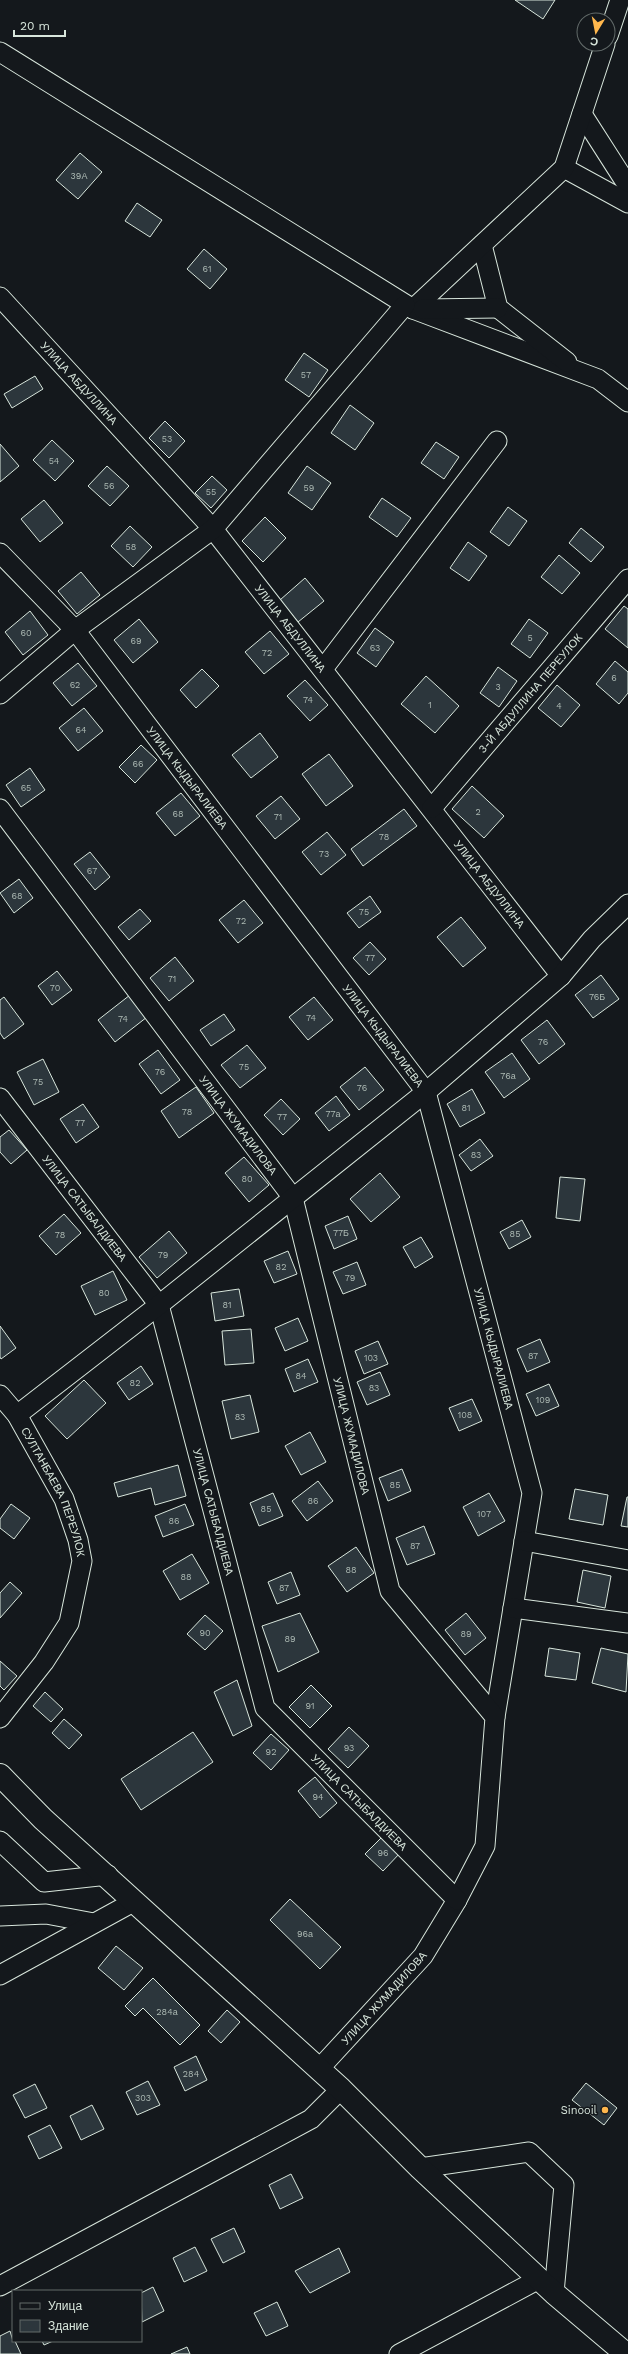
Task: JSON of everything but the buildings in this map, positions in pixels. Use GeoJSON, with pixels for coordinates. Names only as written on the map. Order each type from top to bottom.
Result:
{"type":"FeatureCollection","features":[{"type":"Feature","properties":{"kind":"main road"},"geometry":{"type":"LineString","coordinates":[[0,1775],[43,1819],[108,1875],[342,2089],[420,2168],[547,2286],[626,2354]]}},
{"type":"Feature","properties":{"kind":"street"},"geometry":{"type":"LineString","coordinates":[[616,12],[620,0]]}},
{"type":"Feature","properties":{"kind":"street"},"geometry":{"type":"LineString","coordinates":[[0,52],[409,307],[598,379],[628,402]]}},
{"type":"Feature","properties":{"kind":"street"},"geometry":{"type":"LineString","coordinates":[[0,694],[75,630],[213,528],[409,307],[482,245],[564,168],[602,52]]}},
{"type":"Feature","properties":{"kind":"street"},"geometry":{"type":"LineString","coordinates":[[582,114],[628,186]]}},
{"type":"Feature","properties":{"kind":"street"},"geometry":{"type":"LineString","coordinates":[[564,168],[628,202]]}},
{"type":"Feature","properties":{"kind":"street"},"geometry":{"type":"LineString","coordinates":[[482,245],[498,308]]}},
{"type":"Feature","properties":{"kind":"street","name":"УЛИЦА АБДУЛЛИНА"},"geometry":{"type":"LineString","coordinates":[[0,296],[213,528],[561,976]]}},
{"type":"Feature","properties":{"kind":"street"},"geometry":{"type":"LineString","coordinates":[[409,307],[498,308],[581,373]]}},
{"type":"Feature","properties":{"kind":"street"},"geometry":{"type":"LineString","coordinates":[[323,669],[496,441]]}},
{"type":"Feature","properties":{"kind":"street","name":"УЛИЦА КЫДЫРАЛИЕВА"},"geometry":{"type":"LineString","coordinates":[[0,553],[75,630],[426,1092],[532,1492],[495,1717]]}},
{"type":"Feature","properties":{"kind":"street","name":"3-Й АБДУЛЛИНА ПЕРЕУЛОК"},"geometry":{"type":"LineString","coordinates":[[432,808],[628,579]]}},
{"type":"Feature","properties":{"kind":"street","name":"УЛИЦА ЖУМАДИЛОВА"},"geometry":{"type":"LineString","coordinates":[[0,809],[293,1198],[390,1591],[495,1717],[485,1846],[457,1900],[423,1956],[319,2069]]}},
{"type":"Feature","properties":{"kind":"street"},"geometry":{"type":"LineString","coordinates":[[17,1416],[159,1306],[426,1092],[561,976],[592,939],[628,904]]}},
{"type":"Feature","properties":{"kind":"street","name":"УЛИЦА САТЫБАЛДИЕВА"},"geometry":{"type":"LineString","coordinates":[[0,1098],[159,1306],[265,1708],[457,1900]]}},
{"type":"Feature","properties":{"kind":"street","name":"СУЛТАНБАЕВА ПЕРЕУЛОК"},"geometry":{"type":"LineString","coordinates":[[0,1395],[17,1416],[64,1499],[78,1540],[82,1561],[69,1623],[44,1662],[0,1718]]}},
{"type":"Feature","properties":{"kind":"street"},"geometry":{"type":"LineString","coordinates":[[524,1541],[628,1560]]}},
{"type":"Feature","properties":{"kind":"street"},"geometry":{"type":"LineString","coordinates":[[513,1608],[628,1623]]}},
{"type":"Feature","properties":{"kind":"street"},"geometry":{"type":"LineString","coordinates":[[0,1841],[44,1882],[108,1875]]}},
{"type":"Feature","properties":{"kind":"street"},"geometry":{"type":"LineString","coordinates":[[0,1975],[135,1901]]}},
{"type":"Feature","properties":{"kind":"street"},"geometry":{"type":"LineString","coordinates":[[0,1916],[46,1914],[94,1923]]}},
{"type":"Feature","properties":{"kind":"street"},"geometry":{"type":"LineString","coordinates":[[0,2286],[310,2119],[342,2089]]}},
{"type":"Feature","properties":{"kind":"street"},"geometry":{"type":"LineString","coordinates":[[399,2354],[547,2286],[564,2185],[529,2152],[420,2168]]}},
{"type":"Feature","properties":{"kind":"place","name":"Sinooil"},"geometry":{"type":"Point","coordinates":[605,2110]}}]}
